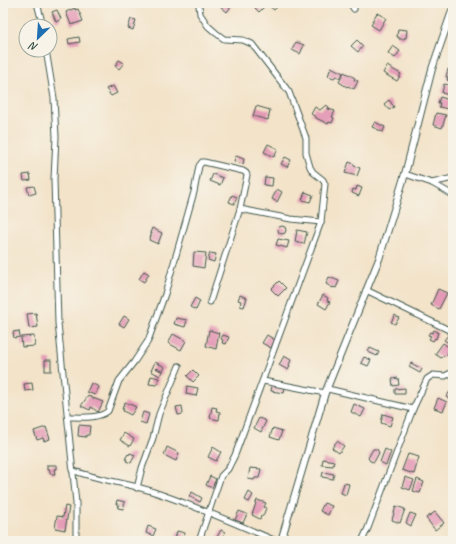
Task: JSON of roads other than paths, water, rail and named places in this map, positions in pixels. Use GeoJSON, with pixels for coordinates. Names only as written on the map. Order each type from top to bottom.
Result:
{"type":"FeatureCollection","features":[{"type":"Feature","properties":{"kind":"street"},"geometry":{"type":"LineString","coordinates":[[37,3],[41,18]]}},
{"type":"Feature","properties":{"kind":"street"},"geometry":{"type":"LineString","coordinates":[[199,541],[221,476],[231,464],[321,222],[326,190],[323,180],[313,172],[310,167],[306,153],[306,138],[289,92],[252,44],[243,40],[224,40],[208,26],[200,14],[200,3]]}},
{"type":"Feature","properties":{"kind":"street"},"geometry":{"type":"LineString","coordinates":[[350,3],[354,9]]}},
{"type":"Feature","properties":{"kind":"street"},"geometry":{"type":"LineString","coordinates":[[281,541],[326,391],[379,259],[405,174],[432,69],[453,8]]}},
{"type":"Feature","properties":{"kind":"street"},"geometry":{"type":"LineString","coordinates":[[47,58],[54,98],[56,137],[54,179],[58,323],[76,503],[76,541]]}},
{"type":"Feature","properties":{"kind":"street"},"geometry":{"type":"LineString","coordinates":[[68,418],[105,414],[108,411],[119,381],[148,341],[166,294],[194,192],[199,166],[202,162],[246,173],[247,177],[240,209],[210,302]]}},
{"type":"Feature","properties":{"kind":"street"},"geometry":{"type":"LineString","coordinates":[[405,174],[432,183],[453,196]]}},
{"type":"Feature","properties":{"kind":"street"},"geometry":{"type":"LineString","coordinates":[[432,183],[453,177]]}},
{"type":"Feature","properties":{"kind":"street"},"geometry":{"type":"LineString","coordinates":[[240,209],[291,219],[321,222]]}},
{"type":"Feature","properties":{"kind":"street"},"geometry":{"type":"LineString","coordinates":[[366,290],[453,332]]}},
{"type":"Feature","properties":{"kind":"street"},"geometry":{"type":"LineString","coordinates":[[137,488],[159,414],[178,366]]}},
{"type":"Feature","properties":{"kind":"street"},"geometry":{"type":"LineString","coordinates":[[362,541],[413,408],[429,377],[437,374],[445,376],[453,372]]}},
{"type":"Feature","properties":{"kind":"street"},"geometry":{"type":"LineString","coordinates":[[263,381],[326,391],[413,408]]}},
{"type":"Feature","properties":{"kind":"street"},"geometry":{"type":"LineString","coordinates":[[72,470],[86,476],[156,492],[276,541]]}},
{"type":"Feature","properties":{"kind":"street"},"geometry":{"type":"LineString","coordinates":[[448,541],[453,538]]}}]}
